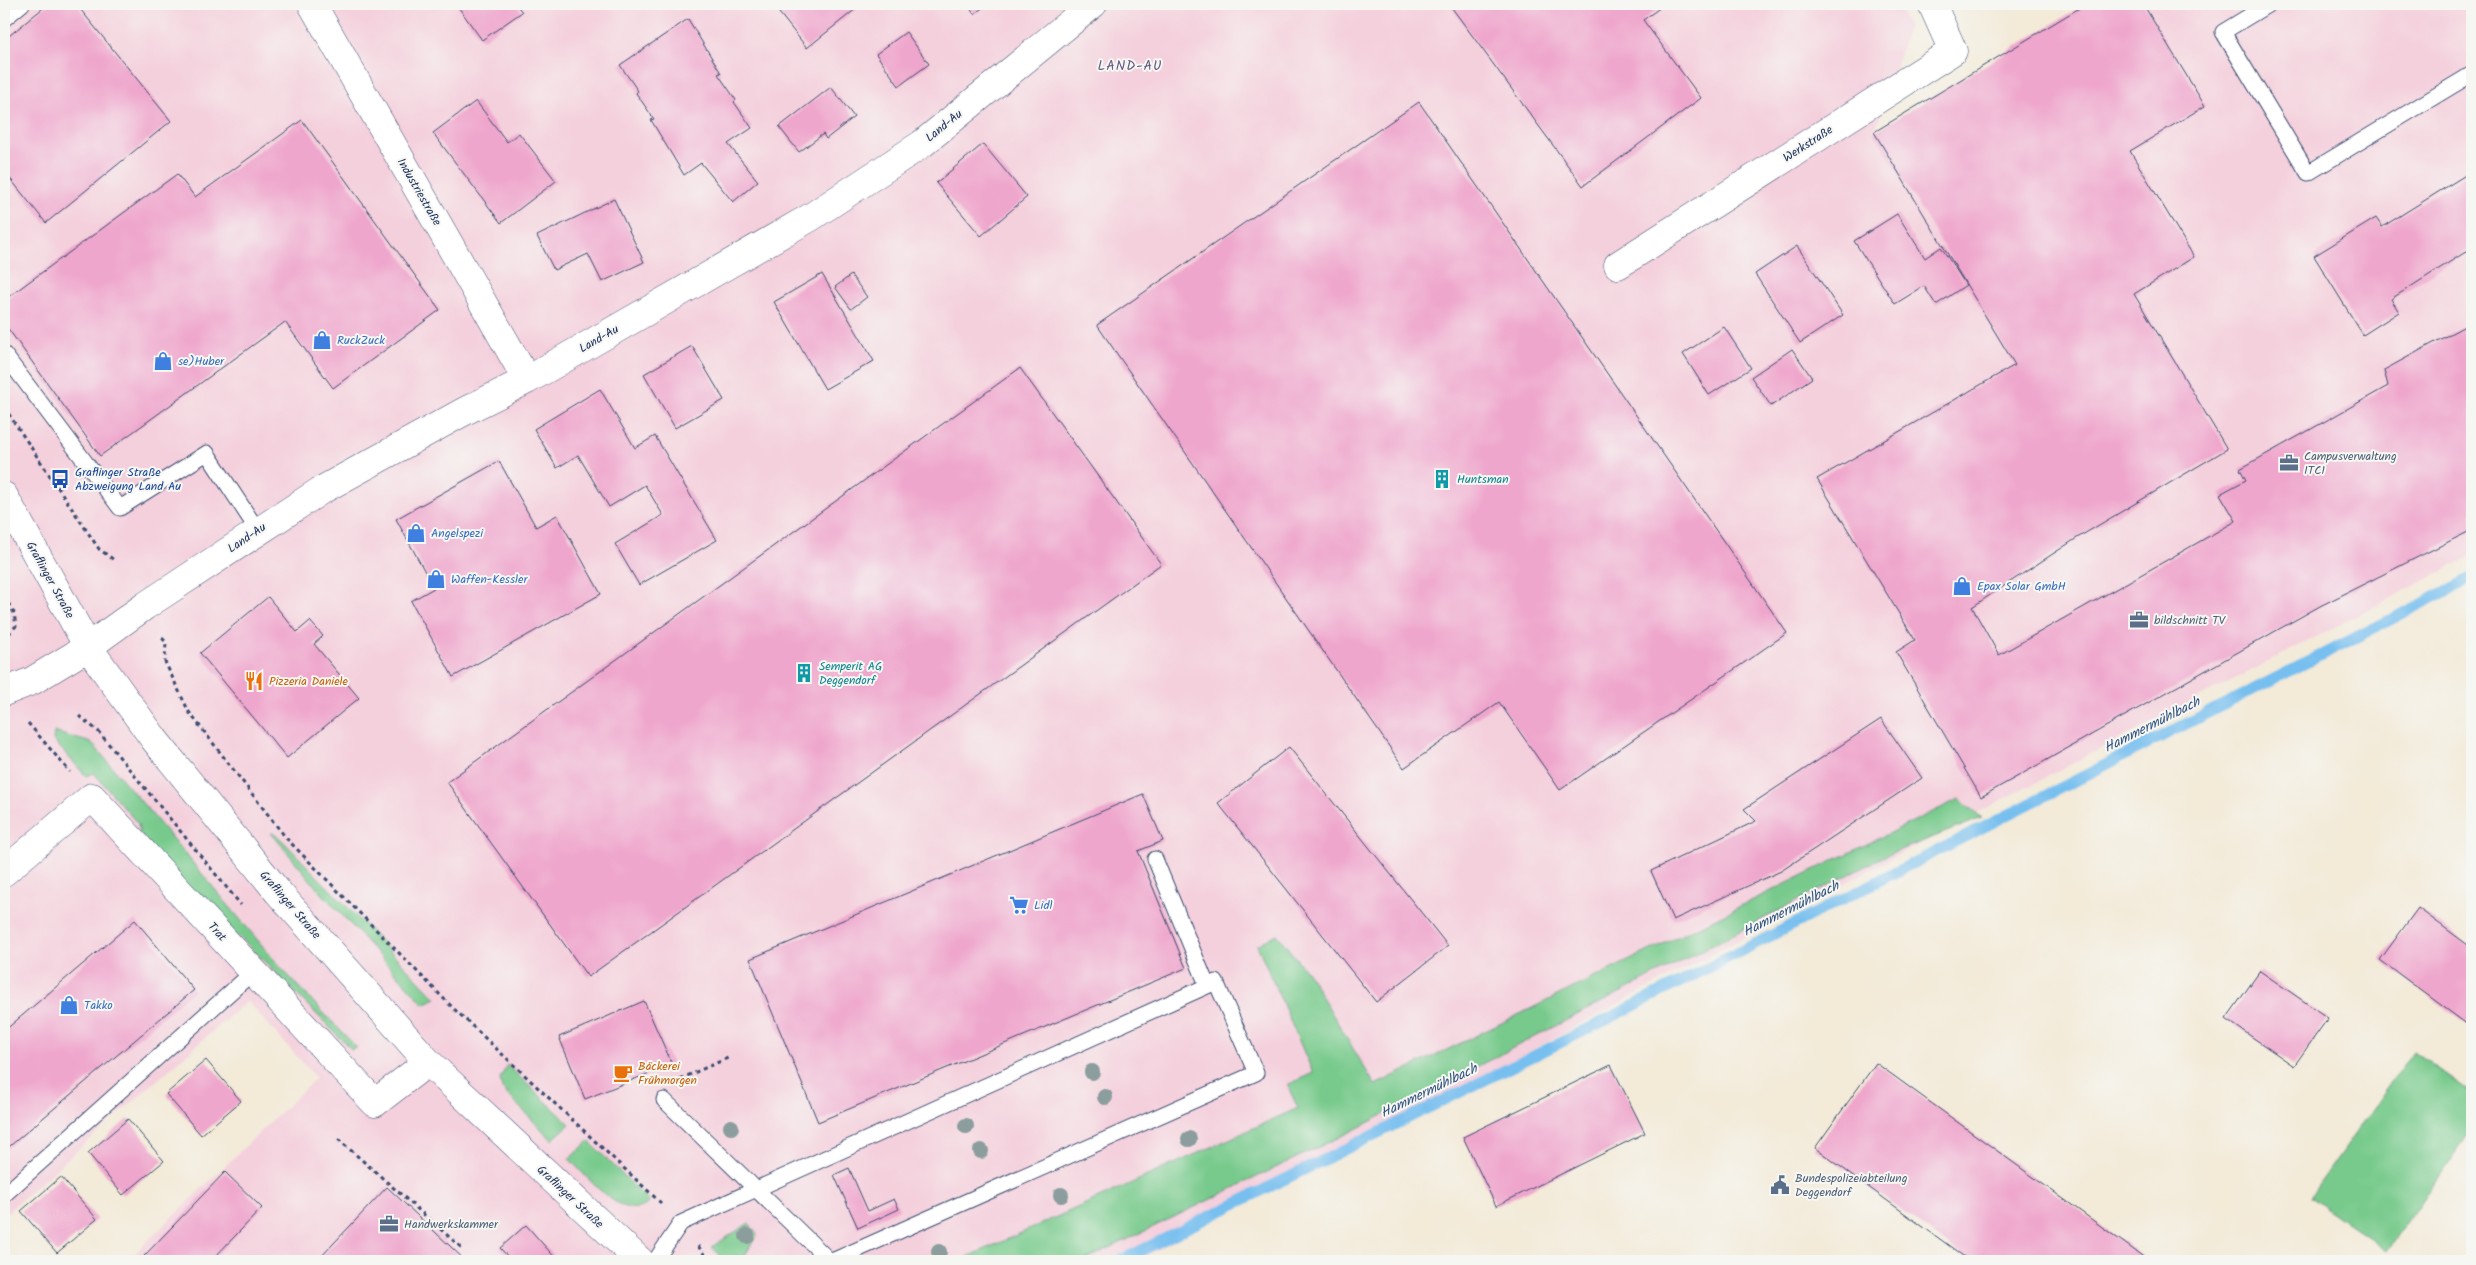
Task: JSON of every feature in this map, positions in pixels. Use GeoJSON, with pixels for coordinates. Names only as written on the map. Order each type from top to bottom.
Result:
{"type":"FeatureCollection","features":[{"type":"Feature","properties":{"kind":"street","name":"Land-Au"},"geometry":{"type":"LineString","coordinates":[[88,647],[258,530],[320,491],[465,411],[527,380],[811,217],[914,149],[1093,4]]}},
{"type":"Feature","properties":{"kind":"street","name":"Werkstraße"},"geometry":{"type":"LineString","coordinates":[[1618,265],[1953,51],[1932,4]]}},
{"type":"Feature","properties":{"kind":"street","name":"Industriestraße"},"geometry":{"type":"LineString","coordinates":[[319,7],[527,380]]}},
{"type":"Feature","properties":{"kind":"street","name":"Graflinger Straße"},"geometry":{"type":"LineString","coordinates":[[4,496],[88,647],[154,739],[278,892],[428,1062],[640,1261]]}},
{"type":"Feature","properties":{"kind":"street"},"geometry":{"type":"LineString","coordinates":[[4,692],[32,681],[88,647]]}},
{"type":"Feature","properties":{"kind":"street"},"geometry":{"type":"LineString","coordinates":[[4,872],[92,797]]}},
{"type":"Feature","properties":{"kind":"street","name":"Trat"},"geometry":{"type":"LineString","coordinates":[[92,797],[375,1103],[428,1062]]}},
{"type":"Feature","properties":{"kind":"lane"},"geometry":{"type":"LineString","coordinates":[[4,19],[22,4]]}},
{"type":"Feature","properties":{"kind":"lane"},"geometry":{"type":"LineString","coordinates":[[2269,4],[2223,32],[2308,173],[2472,74]]}},
{"type":"Feature","properties":{"kind":"lane"},"geometry":{"type":"LineString","coordinates":[[4,354],[120,508],[207,453],[258,530]]}},
{"type":"Feature","properties":{"kind":"lane"},"geometry":{"type":"LineString","coordinates":[[1155,859],[1207,985]]}},
{"type":"Feature","properties":{"kind":"lane"},"geometry":{"type":"LineString","coordinates":[[4,1195],[253,972]]}},
{"type":"Feature","properties":{"kind":"lane"},"geometry":{"type":"LineString","coordinates":[[655,1261],[681,1223],[754,1190],[1207,985],[1216,982],[1256,1073],[831,1261],[754,1190],[664,1100]]}},
{"type":"Feature","properties":{"kind":"path"},"geometry":{"type":"LineString","coordinates":[[4,407],[98,549],[114,560]]}},
{"type":"Feature","properties":{"kind":"path"},"geometry":{"type":"LineString","coordinates":[[53,482],[60,478]]}},
{"type":"Feature","properties":{"kind":"path"},"geometry":{"type":"LineString","coordinates":[[4,596],[14,613],[16,626],[4,639]]}},
{"type":"Feature","properties":{"kind":"path"},"geometry":{"type":"LineString","coordinates":[[162,638],[166,642],[165,662],[167,669],[189,712],[286,838],[452,1007],[622,1165],[681,1223],[710,1261]]}},
{"type":"Feature","properties":{"kind":"path"},"geometry":{"type":"LineString","coordinates":[[28,723],[92,797]]}},
{"type":"Feature","properties":{"kind":"path"},"geometry":{"type":"LineString","coordinates":[[678,1079],[730,1057]]}},
{"type":"Feature","properties":{"kind":"path"},"geometry":{"type":"LineString","coordinates":[[338,1139],[462,1249]]}},
{"type":"Feature","properties":{"kind":"shaded area"},"geometry":{"type":"Polygon","coordinates":[[[4,4],[1898,4],[1908,27],[1875,131],[2086,4],[2472,4],[2472,556],[1977,813],[1136,1261],[127,1261],[316,1078],[247,1001],[4,1215],[4,4]]]}},
{"type":"Feature","properties":{"kind":"green space"},"geometry":{"type":"Polygon","coordinates":[[[54,732],[92,743],[282,969],[357,1048],[351,1049],[245,942],[221,923],[140,836],[138,824],[94,773],[86,776],[53,740],[54,732]]]}},
{"type":"Feature","properties":{"kind":"green space"},"geometry":{"type":"Polygon","coordinates":[[[1959,799],[1982,818],[1883,857],[1352,1131],[1083,1261],[959,1261],[1298,1108],[1287,1085],[1313,1073],[1257,945],[1277,934],[1309,975],[1375,1085],[1959,799]]]}},
{"type":"Feature","properties":{"kind":"green space"},"geometry":{"type":"Polygon","coordinates":[[[271,833],[276,834],[436,998],[424,1004],[318,889],[271,833]]]}},
{"type":"Feature","properties":{"kind":"green space"},"geometry":{"type":"Polygon","coordinates":[[[2413,1051],[2472,1093],[2472,1130],[2387,1251],[2310,1197],[2413,1051]]]}},
{"type":"Feature","properties":{"kind":"green space"},"geometry":{"type":"Polygon","coordinates":[[[507,1065],[570,1124],[552,1140],[502,1089],[500,1079],[507,1065]]]}},
{"type":"Feature","properties":{"kind":"green space"},"geometry":{"type":"Polygon","coordinates":[[[589,1141],[650,1202],[640,1208],[629,1208],[618,1204],[586,1177],[569,1159],[589,1141]]]}},
{"type":"Feature","properties":{"kind":"green space"},"geometry":{"type":"Polygon","coordinates":[[[749,1223],[757,1235],[744,1257],[747,1261],[724,1261],[712,1247],[749,1223]]]}},
{"type":"Feature","properties":{"kind":"building"},"geometry":{"type":"Polygon","coordinates":[[[48,4],[76,4],[171,121],[46,223],[4,171],[4,40],[48,4]]]}},
{"type":"Feature","properties":{"kind":"building"},"geometry":{"type":"Polygon","coordinates":[[[456,4],[516,4],[522,12],[482,40],[456,4]]]}},
{"type":"Feature","properties":{"kind":"building"},"geometry":{"type":"Polygon","coordinates":[[[772,4],[862,4],[807,48],[772,4]]]}},
{"type":"Feature","properties":{"kind":"building"},"geometry":{"type":"Polygon","coordinates":[[[967,4],[988,4],[974,14],[967,4]]]}},
{"type":"Feature","properties":{"kind":"building"},"geometry":{"type":"Polygon","coordinates":[[[1449,4],[1665,4],[1643,20],[1701,98],[1583,186],[1449,4]]]}},
{"type":"Feature","properties":{"kind":"building"},"geometry":{"type":"Polygon","coordinates":[[[2086,4],[2143,4],[2205,106],[2130,151],[2194,257],[2134,294],[2227,449],[2077,538],[1972,607],[1999,655],[2236,521],[2220,494],[2246,480],[2240,469],[2388,386],[2384,370],[2472,322],[2472,530],[2320,606],[1981,797],[1896,652],[1915,640],[1817,479],[2015,365],[1874,132],[2086,4]]]}},
{"type":"Feature","properties":{"kind":"building"},"geometry":{"type":"Polygon","coordinates":[[[688,19],[721,73],[718,74],[736,100],[734,102],[752,128],[728,144],[758,181],[733,202],[701,163],[684,175],[651,120],[654,119],[636,93],[638,91],[620,65],[688,19]]]}},
{"type":"Feature","properties":{"kind":"building"},"geometry":{"type":"Polygon","coordinates":[[[906,32],[929,64],[899,86],[876,54],[906,32]]]}},
{"type":"Feature","properties":{"kind":"building"},"geometry":{"type":"Polygon","coordinates":[[[831,87],[854,117],[826,139],[823,134],[799,152],[779,127],[831,87]]]}},
{"type":"Feature","properties":{"kind":"building"},"geometry":{"type":"Polygon","coordinates":[[[476,101],[507,142],[519,133],[556,181],[501,223],[433,133],[476,101]]]}},
{"type":"Feature","properties":{"kind":"building","name":"Huntsman"},"geometry":{"type":"Polygon","coordinates":[[[1419,102],[1787,633],[1560,790],[1499,702],[1404,768],[1097,325],[1419,102]]]}},
{"type":"Feature","properties":{"kind":"building"},"geometry":{"type":"Polygon","coordinates":[[[302,120],[440,310],[333,388],[285,322],[100,456],[4,323],[4,300],[177,174],[195,197],[302,120]]]}},
{"type":"Feature","properties":{"kind":"building"},"geometry":{"type":"Polygon","coordinates":[[[983,144],[1027,197],[981,236],[936,183],[983,144]]]}},
{"type":"Feature","properties":{"kind":"building"},"geometry":{"type":"Polygon","coordinates":[[[2472,171],[2472,248],[2391,299],[2399,312],[2363,335],[2314,256],[2376,218],[2382,227],[2472,171]]]}},
{"type":"Feature","properties":{"kind":"building"},"geometry":{"type":"Polygon","coordinates":[[[614,199],[644,262],[602,282],[588,254],[554,270],[537,236],[614,199]]]}},
{"type":"Feature","properties":{"kind":"building"},"geometry":{"type":"Polygon","coordinates":[[[1897,214],[1925,258],[1941,247],[1966,285],[1936,305],[1924,286],[1895,304],[1854,241],[1897,214]]]}},
{"type":"Feature","properties":{"kind":"building"},"geometry":{"type":"Polygon","coordinates":[[[1797,246],[1843,315],[1800,343],[1755,274],[1797,246]]]}},
{"type":"Feature","properties":{"kind":"building"},"geometry":{"type":"Polygon","coordinates":[[[822,274],[874,361],[825,389],[774,302],[822,274]]]}},
{"type":"Feature","properties":{"kind":"building"},"geometry":{"type":"Polygon","coordinates":[[[851,275],[867,297],[851,309],[835,287],[851,275]]]}},
{"type":"Feature","properties":{"kind":"building"},"geometry":{"type":"Polygon","coordinates":[[[1724,327],[1751,368],[1709,395],[1683,354],[1724,327]]]}},
{"type":"Feature","properties":{"kind":"building"},"geometry":{"type":"Polygon","coordinates":[[[692,346],[724,400],[675,428],[644,374],[692,346]]]}},
{"type":"Feature","properties":{"kind":"building"},"geometry":{"type":"Polygon","coordinates":[[[1792,349],[1812,378],[1771,406],[1751,377],[1792,349]]]}},
{"type":"Feature","properties":{"kind":"building","name":"Semperit AG Deggendorf"},"geometry":{"type":"Polygon","coordinates":[[[1020,368],[1161,564],[588,977],[447,782],[1020,368]]]}},
{"type":"Feature","properties":{"kind":"building"},"geometry":{"type":"Polygon","coordinates":[[[600,389],[635,448],[655,436],[717,540],[639,585],[615,544],[663,515],[645,485],[609,507],[578,455],[557,468],[534,429],[600,389]]]}},
{"type":"Feature","properties":{"kind":"building"},"geometry":{"type":"Polygon","coordinates":[[[499,461],[536,527],[557,515],[601,594],[453,677],[411,601],[434,588],[396,519],[499,461]]]}},
{"type":"Feature","properties":{"kind":"building"},"geometry":{"type":"Polygon","coordinates":[[[268,597],[297,632],[310,621],[323,636],[314,644],[359,698],[287,758],[200,653],[268,597]]]}},
{"type":"Feature","properties":{"kind":"building"},"geometry":{"type":"Polygon","coordinates":[[[1881,719],[1922,778],[1781,871],[1673,920],[1651,871],[1756,821],[1744,809],[1881,719]]]}},
{"type":"Feature","properties":{"kind":"building"},"geometry":{"type":"Polygon","coordinates":[[[1289,747],[1448,946],[1376,1002],[1218,803],[1289,747]]]}},
{"type":"Feature","properties":{"kind":"building","name":"Lidl"},"geometry":{"type":"Polygon","coordinates":[[[1143,794],[1163,841],[1138,851],[1186,968],[818,1122],[750,959],[1143,794]]]}},
{"type":"Feature","properties":{"kind":"building"},"geometry":{"type":"Polygon","coordinates":[[[2418,908],[2472,948],[2472,1028],[2380,960],[2418,908]]]}},
{"type":"Feature","properties":{"kind":"building"},"geometry":{"type":"Polygon","coordinates":[[[135,920],[194,990],[4,1151],[4,1031],[135,920]]]}},
{"type":"Feature","properties":{"kind":"building"},"geometry":{"type":"Polygon","coordinates":[[[2260,971],[2328,1018],[2294,1066],[2226,1019],[2260,971]]]}},
{"type":"Feature","properties":{"kind":"building"},"geometry":{"type":"Polygon","coordinates":[[[644,1001],[672,1064],[585,1099],[559,1037],[644,1001]]]}},
{"type":"Feature","properties":{"kind":"building"},"geometry":{"type":"Polygon","coordinates":[[[206,1060],[241,1101],[201,1135],[166,1094],[206,1060]]]}},
{"type":"Feature","properties":{"kind":"building"},"geometry":{"type":"Polygon","coordinates":[[[1876,1063],[2149,1261],[1970,1261],[1815,1148],[1876,1063]]]}},
{"type":"Feature","properties":{"kind":"building"},"geometry":{"type":"Polygon","coordinates":[[[1611,1065],[1645,1133],[1496,1206],[1463,1137],[1611,1065]]]}},
{"type":"Feature","properties":{"kind":"building"},"geometry":{"type":"Polygon","coordinates":[[[128,1119],[164,1161],[123,1195],[88,1153],[128,1119]]]}},
{"type":"Feature","properties":{"kind":"building"},"geometry":{"type":"Polygon","coordinates":[[[849,1168],[868,1211],[894,1199],[899,1209],[858,1228],[834,1175],[849,1168]]]}},
{"type":"Feature","properties":{"kind":"building"},"geometry":{"type":"Polygon","coordinates":[[[225,1172],[262,1208],[211,1261],[149,1261],[144,1256],[225,1172]]]}},
{"type":"Feature","properties":{"kind":"building"},"geometry":{"type":"Polygon","coordinates":[[[61,1177],[97,1219],[57,1253],[21,1211],[61,1177]]]}},
{"type":"Feature","properties":{"kind":"building","name":"Handwerkskammer"},"geometry":{"type":"Polygon","coordinates":[[[387,1187],[466,1261],[317,1261],[387,1187]]]}},
{"type":"Feature","properties":{"kind":"building"},"geometry":{"type":"Polygon","coordinates":[[[526,1225],[558,1261],[512,1261],[500,1248],[526,1225]]]}},
{"type":"Feature","properties":{"kind":"waterway","name":"Hammermühlbach"},"geometry":{"type":"LineString","coordinates":[[1120,1261],[1606,1020],[2472,578]]}},
{"type":"Feature","properties":{"kind":"place","name":"RuckZuck"},"geometry":{"type":"Point","coordinates":[322,340]}},
{"type":"Feature","properties":{"kind":"place","name":"se)Huber"},"geometry":{"type":"Point","coordinates":[163,361]}},
{"type":"Feature","properties":{"kind":"place","name":"Campusverwaltung ITC1"},"geometry":{"type":"Point","coordinates":[2289,463]}},
{"type":"Feature","properties":{"kind":"place","name":"Graflinger Straße Abzweigung Land Au"},"geometry":{"type":"Point","coordinates":[60,479]}},
{"type":"Feature","properties":{"kind":"place","name":"Huntsman"},"geometry":{"type":"Point","coordinates":[1442,479]}},
{"type":"Feature","properties":{"kind":"place","name":"Angelspezi"},"geometry":{"type":"Point","coordinates":[416,533]}},
{"type":"Feature","properties":{"kind":"place","name":"Waffen-Kessler"},"geometry":{"type":"Point","coordinates":[436,579]}},
{"type":"Feature","properties":{"kind":"place","name":"Epax Solar GmbH"},"geometry":{"type":"Point","coordinates":[1962,586]}},
{"type":"Feature","properties":{"kind":"place","name":"bildschnitt TV"},"geometry":{"type":"Point","coordinates":[2139,620]}},
{"type":"Feature","properties":{"kind":"place","name":"Semperit AG Deggendorf"},"geometry":{"type":"Point","coordinates":[804,673]}},
{"type":"Feature","properties":{"kind":"place","name":"Pizzeria Daniele"},"geometry":{"type":"Point","coordinates":[254,681]}},
{"type":"Feature","properties":{"kind":"place","name":"Lidl"},"geometry":{"type":"Point","coordinates":[1019,905]}},
{"type":"Feature","properties":{"kind":"place","name":"Takko"},"geometry":{"type":"Point","coordinates":[69,1005]}},
{"type":"Feature","properties":{"kind":"place","name":"Bäckerei Frühmorgen"},"geometry":{"type":"Point","coordinates":[623,1073]}},
{"type":"Feature","properties":{"kind":"place","name":"Bundespolizeiabteilung Deggendorf"},"geometry":{"type":"Point","coordinates":[1780,1185]}},
{"type":"Feature","properties":{"kind":"place","name":"Handwerkskammer"},"geometry":{"type":"Point","coordinates":[389,1224]}},
{"type":"Feature","properties":{"kind":"district","name":"LAND-AU"},"geometry":{"type":"Point","coordinates":[1130,66]}}]}
